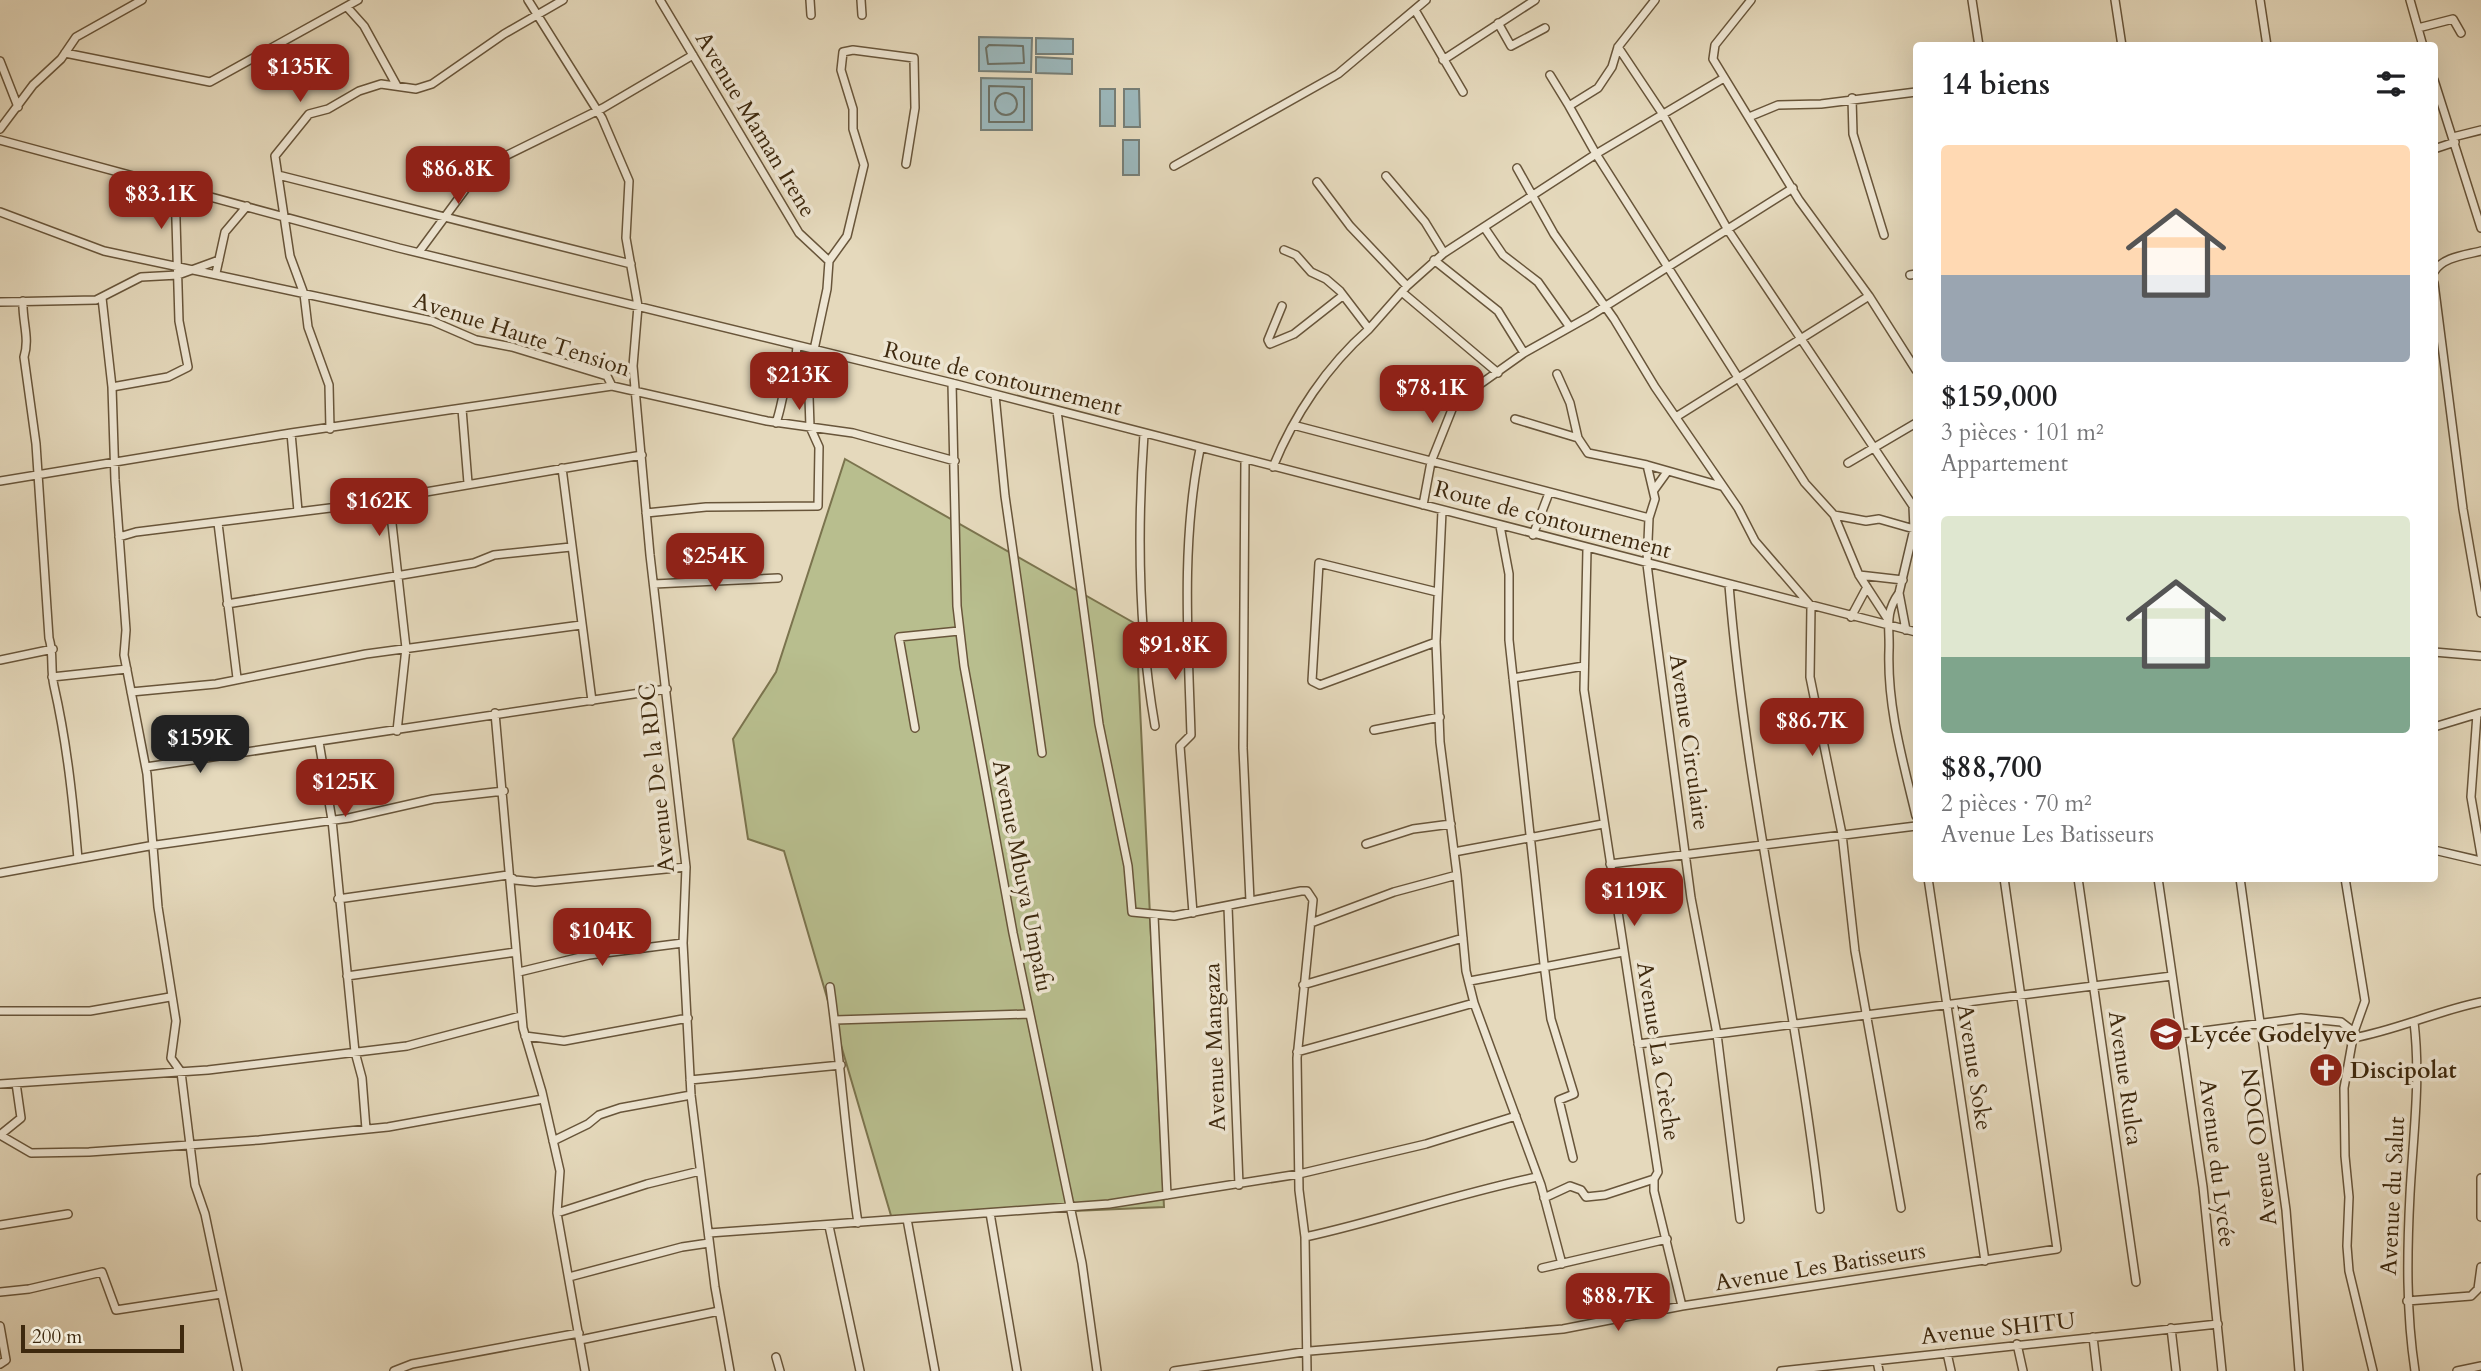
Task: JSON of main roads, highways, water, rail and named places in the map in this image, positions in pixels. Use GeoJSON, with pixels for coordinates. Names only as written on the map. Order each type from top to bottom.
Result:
{"type":"FeatureCollection","features":[{"type":"Feature","properties":{"kind":"water"},"geometry":{"type":"Polygon","coordinates":[[[979,37],[1032,38],[1031,72],[979,71],[979,37]]]}},
{"type":"Feature","properties":{"kind":"water"},"geometry":{"type":"Polygon","coordinates":[[[1036,38],[1073,39],[1073,54],[1036,54],[1036,38]]]}},
{"type":"Feature","properties":{"kind":"water"},"geometry":{"type":"Polygon","coordinates":[[[1036,57],[1072,59],[1072,74],[1036,73],[1036,57]]]}},
{"type":"Feature","properties":{"kind":"water"},"geometry":{"type":"Polygon","coordinates":[[[981,78],[1032,79],[1032,130],[981,130],[981,78]]]}},
{"type":"Feature","properties":{"kind":"water"},"geometry":{"type":"Polygon","coordinates":[[[1100,89],[1115,89],[1115,126],[1100,126],[1100,89]]]}},
{"type":"Feature","properties":{"kind":"water"},"geometry":{"type":"Polygon","coordinates":[[[1124,89],[1139,89],[1140,127],[1124,127],[1124,89]]]}},
{"type":"Feature","properties":{"kind":"water"},"geometry":{"type":"Polygon","coordinates":[[[1123,140],[1139,140],[1139,175],[1123,175],[1123,140]]]}},
{"type":"Feature","properties":{"kind":"place","name":"Lycée Godelyve"},"geometry":{"type":"Point","coordinates":[2166,1034]}},
{"type":"Feature","properties":{"kind":"place","name":"Discipolat"},"geometry":{"type":"Point","coordinates":[2326,1070]}}]}
